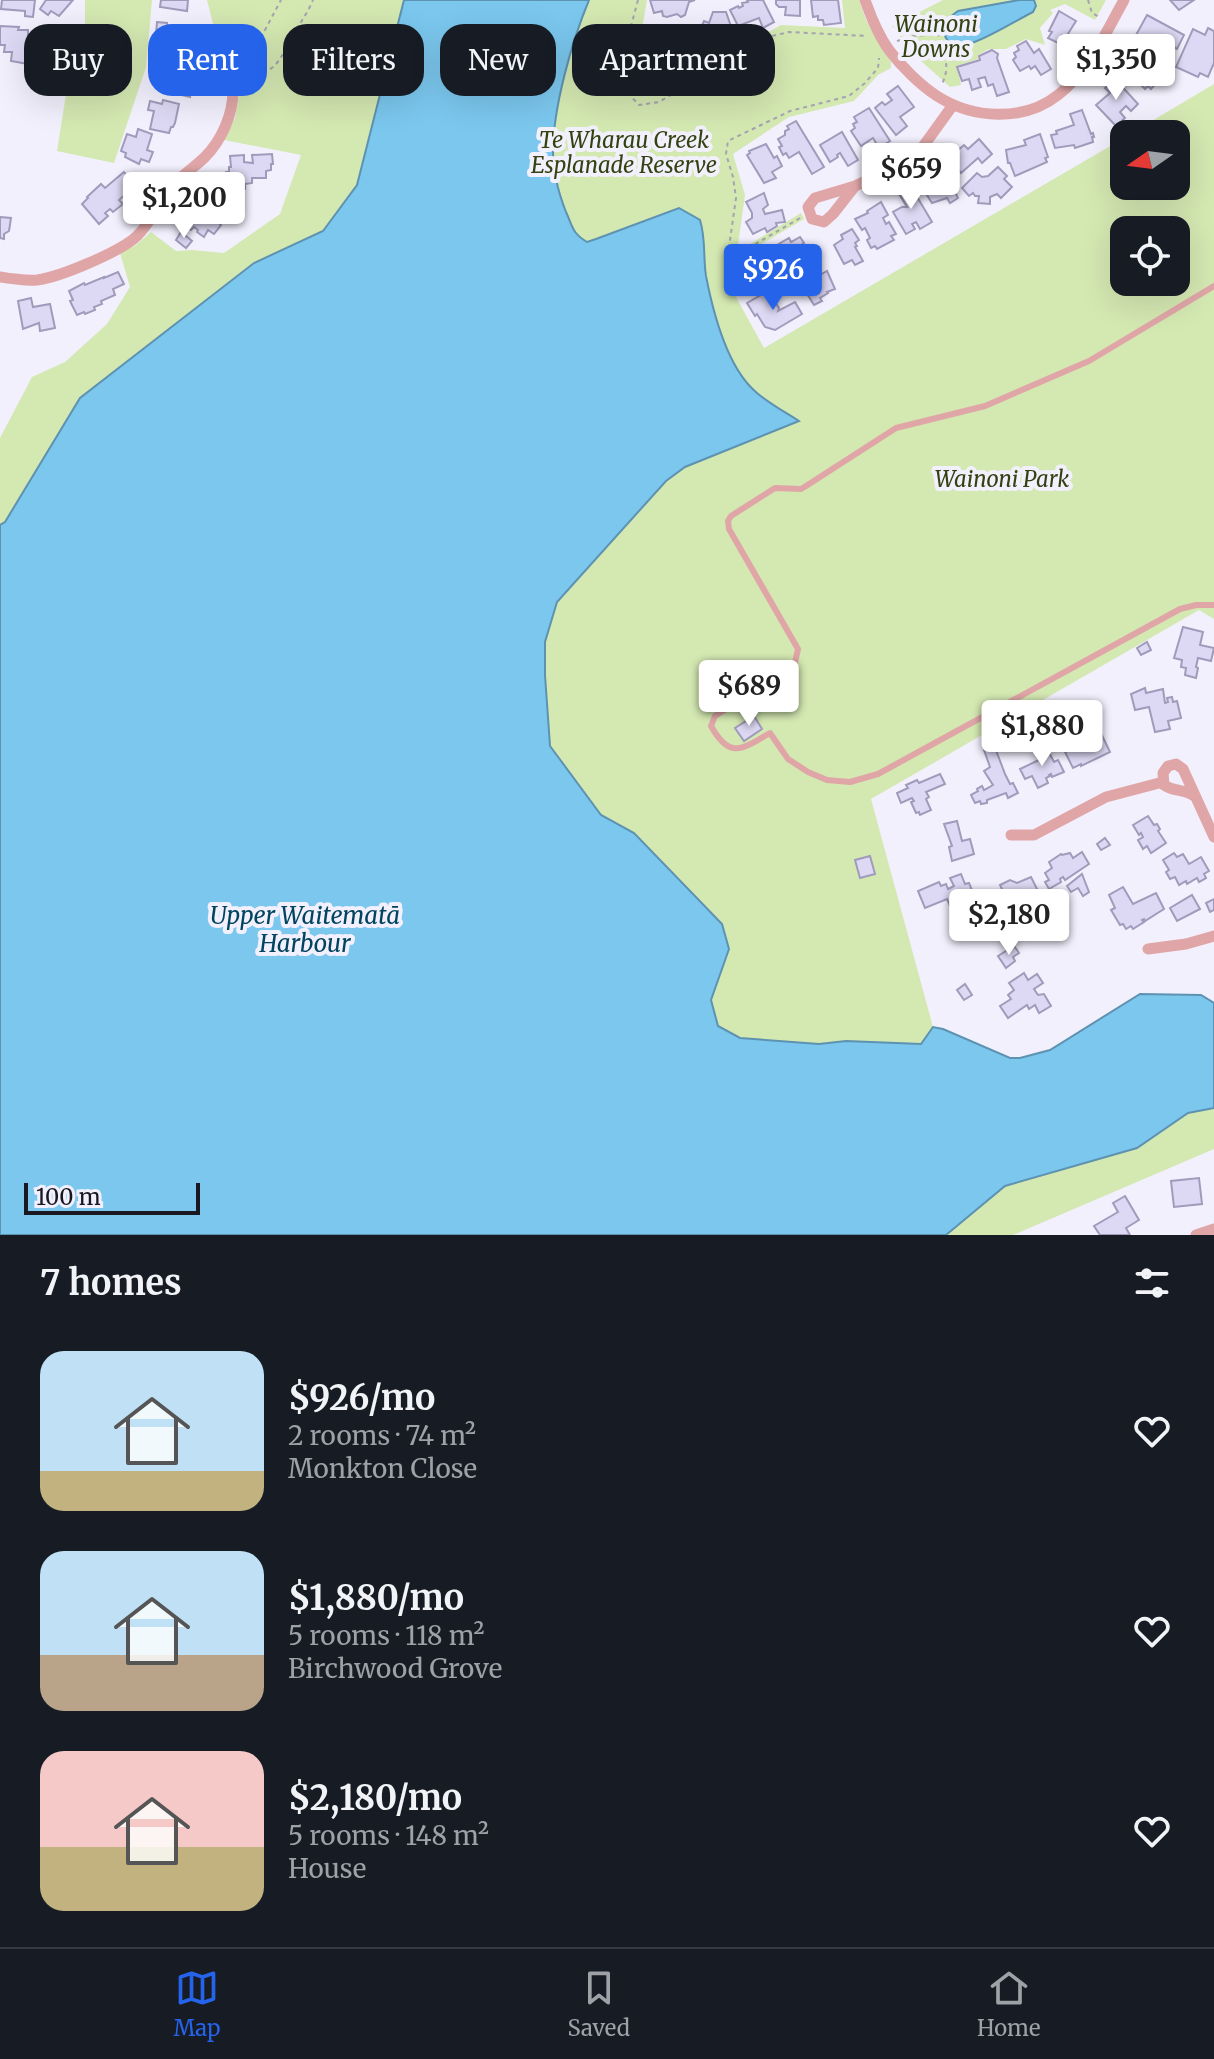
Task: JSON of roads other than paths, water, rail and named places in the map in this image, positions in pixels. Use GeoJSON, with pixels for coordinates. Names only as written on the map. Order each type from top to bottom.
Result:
{"type":"FeatureCollection","features":[{"type":"Feature","properties":{"kind":"street"},"geometry":{"type":"LineString","coordinates":[[865,0],[888,49],[935,96],[983,114],[1011,116],[1055,98],[1083,72],[1124,0]]}},
{"type":"Feature","properties":{"kind":"street"},"geometry":{"type":"LineString","coordinates":[[0,277],[34,280],[56,275],[119,249],[134,239],[178,180],[205,157],[217,141],[230,112],[232,96]]}},
{"type":"Feature","properties":{"kind":"street"},"geometry":{"type":"LineString","coordinates":[[855,186],[906,162],[922,148],[953,105]]}},
{"type":"Feature","properties":{"kind":"street"},"geometry":{"type":"LineString","coordinates":[[1194,796],[1185,790],[1167,788],[1163,773],[1168,766],[1180,766],[1187,775],[1214,837]]}},
{"type":"Feature","properties":{"kind":"street"},"geometry":{"type":"LineString","coordinates":[[1011,835],[1034,835],[1106,797],[1163,782]]}},
{"type":"Feature","properties":{"kind":"street"},"geometry":{"type":"LineString","coordinates":[[1148,949],[1186,944],[1214,936]]}},
{"type":"Feature","properties":{"kind":"street"},"geometry":{"type":"LineString","coordinates":[[1196,1235],[1214,1229]]}},
{"type":"Feature","properties":{"kind":"lane"},"geometry":{"type":"LineString","coordinates":[[1214,286],[1089,361],[985,406],[896,428],[801,489],[775,488],[731,516],[729,529],[798,649],[797,662],[794,667],[715,716],[711,726],[720,742],[732,748],[744,748],[770,733],[788,759],[808,772],[827,780],[850,782],[878,774],[1180,609],[1214,605]]}},
{"type":"Feature","properties":{"kind":"water","name":"Upper Waitematā Harbour"},"geometry":{"type":"Polygon","coordinates":[[[404,0],[589,0],[580,24],[572,24],[572,49],[554,134],[553,159],[557,182],[574,229],[587,242],[679,208],[700,220],[709,290],[730,355],[757,393],[799,421],[685,467],[666,481],[557,602],[545,642],[550,746],[601,815],[634,833],[722,924],[729,949],[711,1000],[718,1026],[740,1038],[819,1044],[846,1041],[921,1044],[933,1027],[1010,1058],[1020,1058],[1050,1050],[1140,994],[1201,995],[1214,1003],[1214,1108],[1188,1113],[1137,1148],[1005,1186],[946,1235],[0,1235],[0,525],[5,522],[80,398],[254,263],[323,231],[357,185],[380,96],[424,96],[424,24],[398,24],[404,0]]]}},
{"type":"Feature","properties":{"kind":"water"},"geometry":{"type":"Polygon","coordinates":[[[1034,0],[1036,6],[1033,12],[969,44],[957,45],[948,41],[944,32],[946,20],[958,11],[1034,0]]]}},
{"type":"Feature","properties":{"kind":"park label","name":"Wainoni Downs"},"geometry":{"type":"Point","coordinates":[936,36]}},
{"type":"Feature","properties":{"kind":"park label","name":"Te Wharau Creek Esplanade Reserve"},"geometry":{"type":"Point","coordinates":[624,152]}},
{"type":"Feature","properties":{"kind":"park label","name":"Wainoni Park"},"geometry":{"type":"Point","coordinates":[1002,479]}}]}
